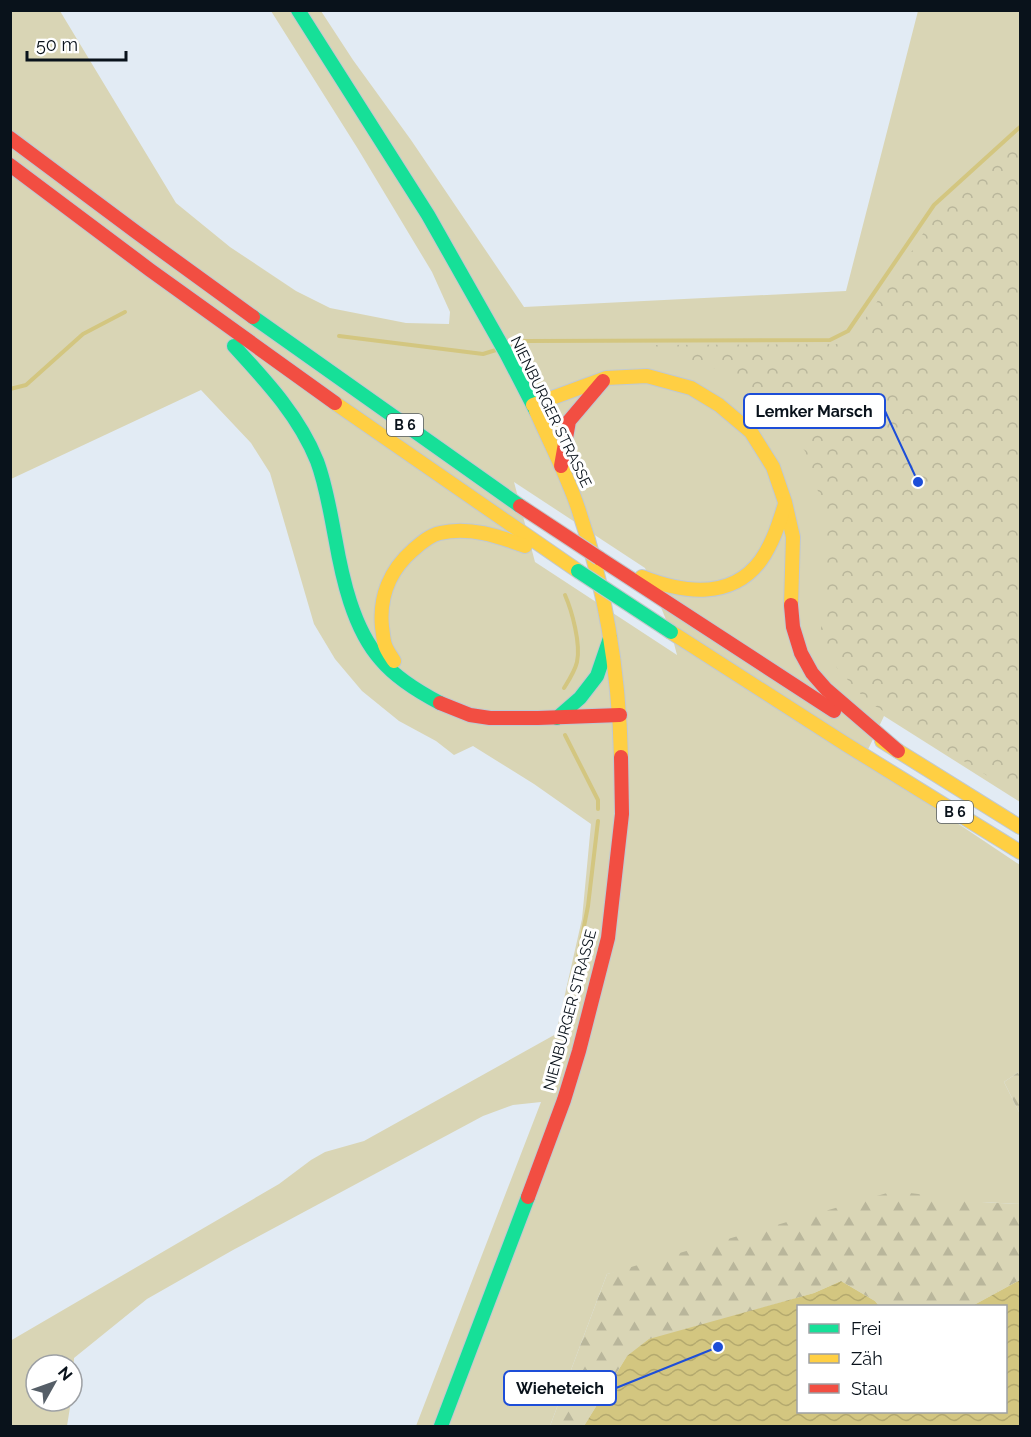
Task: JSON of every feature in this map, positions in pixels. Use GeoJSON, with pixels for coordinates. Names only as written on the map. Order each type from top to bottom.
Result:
{"type":"FeatureCollection","features":[{"type":"Feature","properties":{"kind":"main road","name":"NIENBURGER STRASSE"},"geometry":{"type":"LineString","coordinates":[[298,10],[428,214],[506,353],[561,466],[578,508],[596,570],[610,638],[620,715],[622,814],[608,938],[564,1100],[441,1426]]}},
{"type":"Feature","properties":{"kind":"main road","name":"B 6"},"geometry":{"type":"LineString","coordinates":[[10,138],[244,312],[520,506],[662,600],[860,722],[898,751],[1020,827]]}},
{"type":"Feature","properties":{"kind":"main road","name":"B 6"},"geometry":{"type":"LineString","coordinates":[[10,165],[195,303],[530,543],[578,571],[847,745],[1020,852]]}},
{"type":"Feature","properties":{"kind":"main road"},"geometry":{"type":"LineString","coordinates":[[195,303],[267,382],[284,403],[304,435],[326,487],[340,562],[356,617],[380,661],[406,683],[439,703],[471,715],[542,719],[620,715]]}},
{"type":"Feature","properties":{"kind":"main road"},"geometry":{"type":"LineString","coordinates":[[533,405],[606,378],[647,376],[691,388],[719,405],[751,432],[773,467],[785,502],[793,537],[791,600],[793,627],[801,652],[812,673],[860,722]]}},
{"type":"Feature","properties":{"kind":"main road"},"geometry":{"type":"LineString","coordinates":[[561,466],[569,421],[606,378]]}},
{"type":"Feature","properties":{"kind":"main road"},"geometry":{"type":"LineString","coordinates":[[599,558],[657,584],[696,591],[716,589],[737,581],[755,567],[776,531],[785,502]]}},
{"type":"Feature","properties":{"kind":"main road"},"geometry":{"type":"LineString","coordinates":[[406,683],[384,644],[381,622],[381,600],[390,576],[398,565],[410,552],[437,534],[458,531],[475,532],[530,543]]}},
{"type":"Feature","properties":{"kind":"main road"},"geometry":{"type":"LineString","coordinates":[[557,718],[580,698],[597,676],[610,638]]}},
{"type":"Feature","properties":{"kind":"green space"},"geometry":{"type":"Polygon","coordinates":[[[11,11],[60,11],[176,203],[230,247],[296,291],[330,308],[406,323],[449,324],[450,312],[432,272],[271,11],[321,11],[524,307],[846,291],[918,11],[1020,11],[1020,802],[884,716],[863,760],[1020,865],[1020,1071],[1004,1082],[1020,1114],[1020,1204],[982,1202],[607,1274],[550,1426],[416,1426],[541,1102],[513,1105],[483,1116],[233,1250],[147,1299],[80,1353],[24,1353],[24,1413],[69,1413],[67,1426],[11,1426],[10,1341],[279,1184],[325,1152],[364,1141],[556,1034],[582,919],[591,824],[534,784],[473,746],[454,755],[436,741],[399,721],[362,691],[335,659],[314,624],[270,473],[251,443],[201,390],[11,479],[11,11]],[[514,482],[535,562],[677,655],[671,632],[645,568],[514,482]]]}},
{"type":"Feature","properties":{"kind":"green space"},"geometry":{"type":"Polygon","coordinates":[[[1020,136],[1020,796],[867,701],[837,668],[821,629],[826,577],[825,513],[805,451],[768,406],[727,373],[651,345],[844,344],[860,326],[905,262],[936,213],[981,169],[1020,136]]]}},
{"type":"Feature","properties":{"kind":"green space"},"geometry":{"type":"Polygon","coordinates":[[[1020,1071],[1020,1114],[1004,1082],[1020,1071]]]}},
{"type":"Feature","properties":{"kind":"green space"},"geometry":{"type":"Polygon","coordinates":[[[894,1191],[982,1202],[1020,1204],[1020,1280],[974,1305],[878,1305],[841,1281],[814,1293],[741,1314],[627,1356],[584,1426],[550,1426],[607,1274],[894,1191]]]}},
{"type":"Feature","properties":{"kind":"water"},"geometry":{"type":"Polygon","coordinates":[[[1020,1280],[1020,1426],[584,1426],[627,1356],[649,1339],[814,1293],[841,1281],[878,1305],[797,1305],[797,1413],[1007,1413],[1007,1305],[974,1305],[1020,1280]]]}},
{"type":"Feature","properties":{"kind":"waterway"},"geometry":{"type":"LineString","coordinates":[[509,346],[525,341],[830,340],[848,331],[934,205],[1020,127]]}},
{"type":"Feature","properties":{"kind":"waterway"},"geometry":{"type":"LineString","coordinates":[[10,389],[26,385],[83,334],[125,312]]}},
{"type":"Feature","properties":{"kind":"waterway"},"geometry":{"type":"LineString","coordinates":[[339,336],[483,354],[496,350]]}},
{"type":"Feature","properties":{"kind":"waterway"},"geometry":{"type":"LineString","coordinates":[[564,688],[575,669],[578,655],[575,628],[565,595]]}},
{"type":"Feature","properties":{"kind":"waterway"},"geometry":{"type":"LineString","coordinates":[[565,735],[598,800],[598,809]]}},
{"type":"Feature","properties":{"kind":"waterway"},"geometry":{"type":"LineString","coordinates":[[563,1033],[588,906],[598,821]]}},
{"type":"Feature","properties":{"kind":"traffic: fast"},"geometry":{"type":"LineString","coordinates":[[298,10],[428,215],[536,411]]}},
{"type":"Feature","properties":{"kind":"traffic: fast"},"geometry":{"type":"LineString","coordinates":[[253,317],[520,506]]}},
{"type":"Feature","properties":{"kind":"traffic: fast"},"geometry":{"type":"LineString","coordinates":[[234,346],[270,386],[310,445],[328,498],[350,602],[371,647],[401,679],[440,703]]}},
{"type":"Feature","properties":{"kind":"traffic: fast"},"geometry":{"type":"LineString","coordinates":[[578,571],[671,632]]}},
{"type":"Feature","properties":{"kind":"traffic: fast"},"geometry":{"type":"LineString","coordinates":[[557,718],[580,698],[597,676],[610,638]]}},
{"type":"Feature","properties":{"kind":"traffic: fast"},"geometry":{"type":"LineString","coordinates":[[441,1426],[528,1197]]}},
{"type":"Feature","properties":{"kind":"traffic: slow"},"geometry":{"type":"LineString","coordinates":[[533,405],[606,378],[647,376],[691,388],[719,405],[751,432],[773,467],[785,502],[793,537],[791,605]]}},
{"type":"Feature","properties":{"kind":"traffic: slow"},"geometry":{"type":"LineString","coordinates":[[335,403],[578,571]]}},
{"type":"Feature","properties":{"kind":"traffic: slow"},"geometry":{"type":"LineString","coordinates":[[536,411],[574,496],[596,569],[614,663],[621,757]]}},
{"type":"Feature","properties":{"kind":"traffic: slow"},"geometry":{"type":"LineString","coordinates":[[642,577],[674,587],[706,590],[736,582],[749,573],[761,560],[775,533],[785,504]]}},
{"type":"Feature","properties":{"kind":"traffic: slow"},"geometry":{"type":"LineString","coordinates":[[394,661],[384,640],[382,605],[392,575],[413,550],[436,534],[451,531],[473,531],[525,546]]}},
{"type":"Feature","properties":{"kind":"traffic: slow"},"geometry":{"type":"LineString","coordinates":[[671,632],[1020,852]]}},
{"type":"Feature","properties":{"kind":"traffic: slow"},"geometry":{"type":"LineString","coordinates":[[882,741],[1020,827]]}},
{"type":"Feature","properties":{"kind":"traffic: jam"},"geometry":{"type":"LineString","coordinates":[[10,138],[253,317]]}},
{"type":"Feature","properties":{"kind":"traffic: jam"},"geometry":{"type":"LineString","coordinates":[[10,165],[150,270],[335,403]]}},
{"type":"Feature","properties":{"kind":"traffic: jam"},"geometry":{"type":"LineString","coordinates":[[561,466],[569,421],[603,381]]}},
{"type":"Feature","properties":{"kind":"traffic: jam"},"geometry":{"type":"LineString","coordinates":[[520,506],[599,558]]}},
{"type":"Feature","properties":{"kind":"traffic: jam"},"geometry":{"type":"LineString","coordinates":[[599,558],[834,711]]}},
{"type":"Feature","properties":{"kind":"traffic: jam"},"geometry":{"type":"LineString","coordinates":[[791,605],[793,627],[801,653],[812,673],[826,689],[898,751]]}},
{"type":"Feature","properties":{"kind":"traffic: jam"},"geometry":{"type":"LineString","coordinates":[[440,703],[470,715],[490,718],[620,715]]}},
{"type":"Feature","properties":{"kind":"traffic: jam"},"geometry":{"type":"LineString","coordinates":[[528,1197],[564,1100],[608,938],[622,814],[621,757]]}},
{"type":"Feature","properties":{"kind":"place","name":"Lemker Marsch"},"geometry":{"type":"Point","coordinates":[918,482]}},
{"type":"Feature","properties":{"kind":"place","name":"Wieheteich"},"geometry":{"type":"Point","coordinates":[718,1347]}}]}
